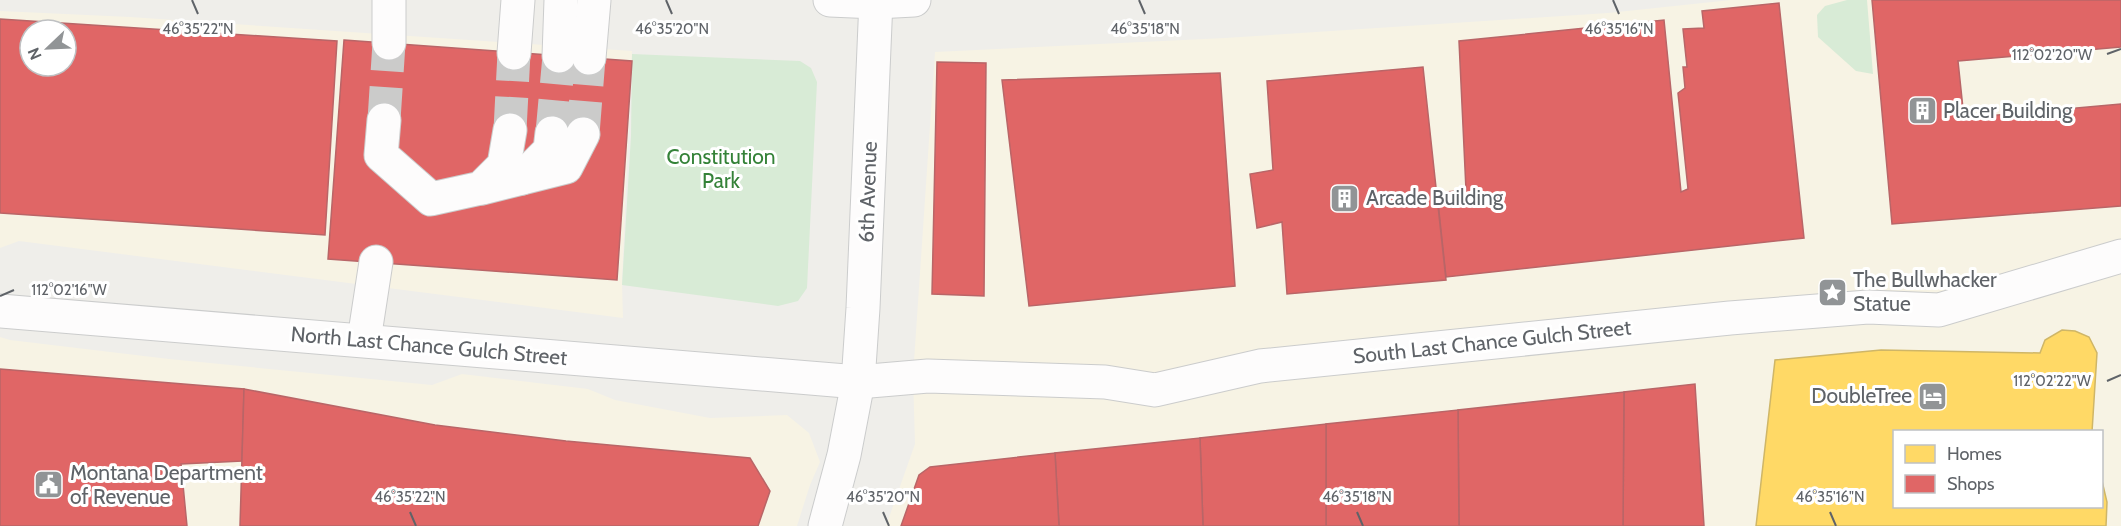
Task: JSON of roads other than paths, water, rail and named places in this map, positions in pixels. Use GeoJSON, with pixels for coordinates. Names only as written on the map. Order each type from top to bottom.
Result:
{"type":"FeatureCollection","features":[{"type":"Feature","properties":{"kind":"street"},"geometry":{"type":"LineString","coordinates":[[389,0],[389,43]]}},
{"type":"Feature","properties":{"kind":"street"},"geometry":{"type":"LineString","coordinates":[[514,52],[518,0]]}},
{"type":"Feature","properties":{"kind":"street"},"geometry":{"type":"LineString","coordinates":[[561,0],[574,57],[594,0]]}},
{"type":"Feature","properties":{"kind":"street"},"geometry":{"type":"LineString","coordinates":[[830,0],[914,0]]}},
{"type":"Feature","properties":{"kind":"street","name":"6th Avenue"},"geometry":{"type":"LineString","coordinates":[[825,526],[844,455],[858,382],[876,1]]}},
{"type":"Feature","properties":{"kind":"street"},"geometry":{"type":"LineString","coordinates":[[384,120],[381,155],[431,199],[522,178],[567,134]]}},
{"type":"Feature","properties":{"kind":"street"},"geometry":{"type":"LineString","coordinates":[[481,188],[504,165],[510,130]]}},
{"type":"Feature","properties":{"kind":"street","name":"South Last Chance Gulch Street"},"geometry":{"type":"LineString","coordinates":[[858,382],[913,376],[1105,382],[1155,390],[1260,366],[1730,318],[1868,307],[1939,310],[2121,256]]}},
{"type":"Feature","properties":{"kind":"street"},"geometry":{"type":"LineString","coordinates":[[364,340],[376,262]]}},
{"type":"Feature","properties":{"kind":"street","name":"North Last Chance Gulch Street"},"geometry":{"type":"LineString","coordinates":[[0,310],[858,382]]}},
{"type":"Feature","properties":{"kind":"tunnel"},"geometry":{"type":"LineString","coordinates":[[384,120],[389,43]]}},
{"type":"Feature","properties":{"kind":"tunnel"},"geometry":{"type":"LineString","coordinates":[[510,130],[514,53]]}},
{"type":"Feature","properties":{"kind":"tunnel"},"geometry":{"type":"LineString","coordinates":[[552,133],[559,56]]}},
{"type":"Feature","properties":{"kind":"tunnel"},"geometry":{"type":"LineString","coordinates":[[583,134],[589,58]]}},
{"type":"Feature","properties":{"kind":"place","name":"Placer Building"},"geometry":{"type":"Point","coordinates":[1922,111]}},
{"type":"Feature","properties":{"kind":"place","name":"Arcade Building"},"geometry":{"type":"Point","coordinates":[1345,198]}},
{"type":"Feature","properties":{"kind":"place","name":"The Bullwhacker Statue"},"geometry":{"type":"Point","coordinates":[1832,292]}},
{"type":"Feature","properties":{"kind":"place","name":"DoubleTree"},"geometry":{"type":"Point","coordinates":[1933,396]}},
{"type":"Feature","properties":{"kind":"place","name":"Montana Department of Revenue"},"geometry":{"type":"Point","coordinates":[49,485]}},
{"type":"Feature","properties":{"kind":"park label","name":"Constitution Park"},"geometry":{"type":"Point","coordinates":[721,169]}}]}
